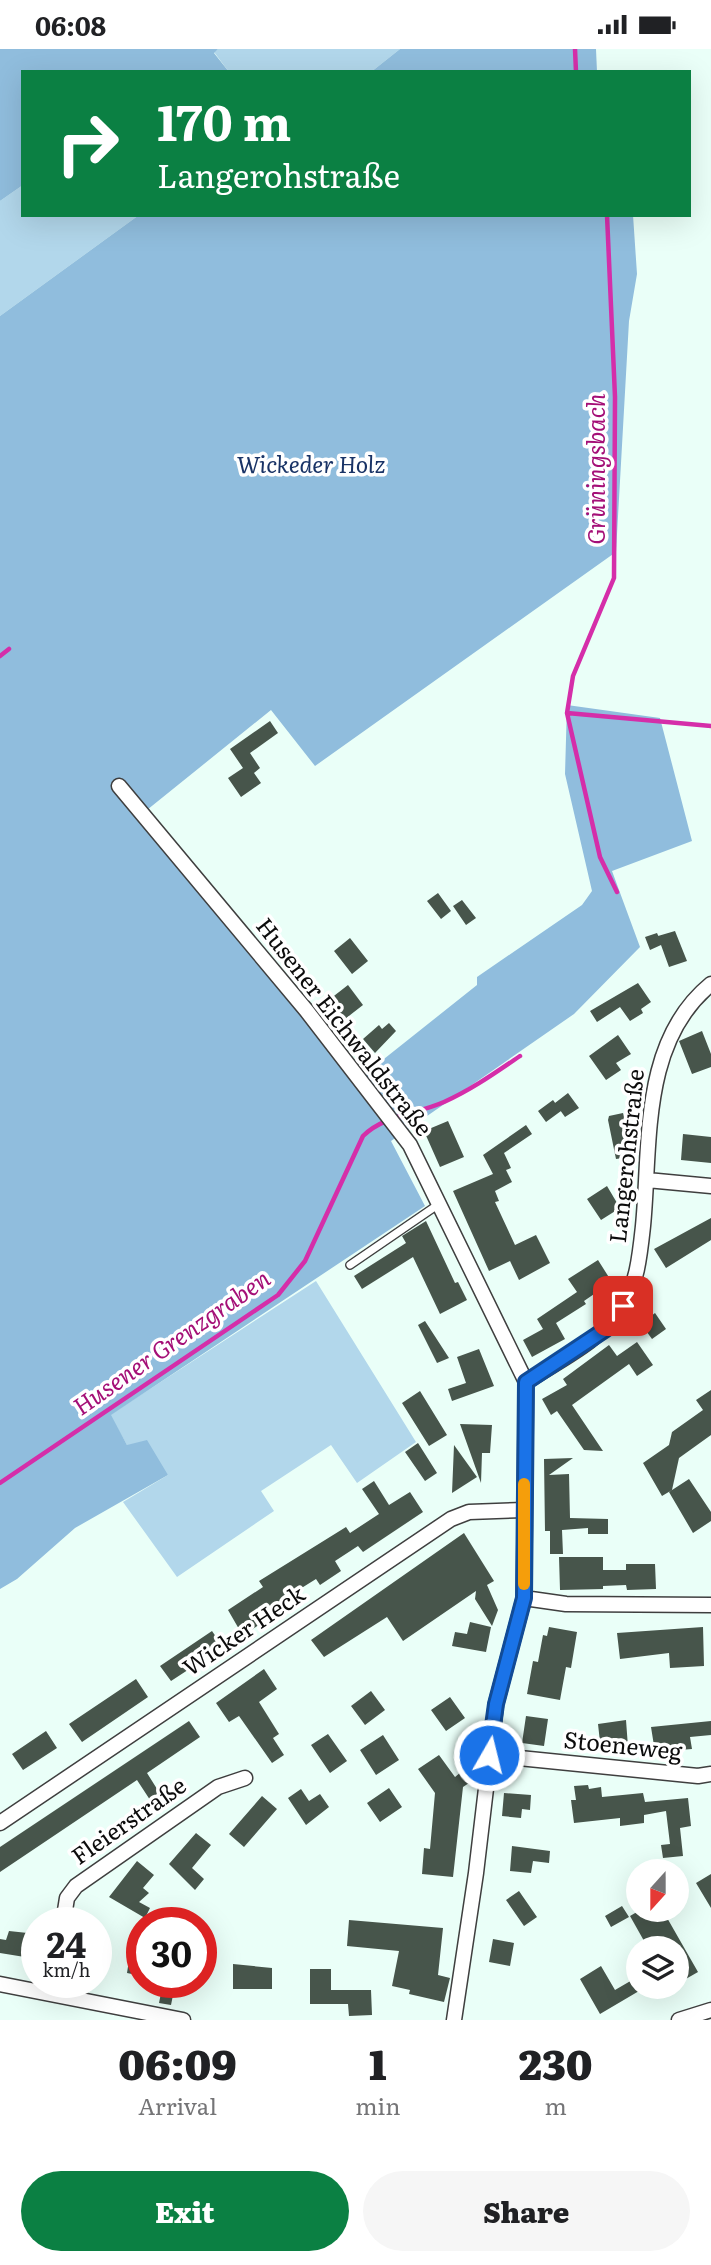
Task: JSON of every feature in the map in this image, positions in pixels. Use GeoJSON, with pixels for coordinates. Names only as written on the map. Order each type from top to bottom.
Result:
{"type":"FeatureCollection","features":[{"type":"Feature","properties":{"kind":"street","name":"Husener Eichwaldstraße"},"geometry":{"type":"LineString","coordinates":[[119,786],[306,1010],[410,1145],[526,1382],[524,1598],[496,1704],[476,1873],[454,2020]]}},
{"type":"Feature","properties":{"kind":"street","name":"Langerohstraße"},"geometry":{"type":"LineString","coordinates":[[526,1382],[606,1329],[623,1306],[635,1281],[660,1061],[670,1032],[682,1011],[711,984]]}},
{"type":"Feature","properties":{"kind":"street"},"geometry":{"type":"LineString","coordinates":[[647,1179],[711,1186]]}},
{"type":"Feature","properties":{"kind":"street","name":"Wicker Heck"},"geometry":{"type":"LineString","coordinates":[[0,1823],[451,1519],[469,1512],[524,1510]]}},
{"type":"Feature","properties":{"kind":"street"},"geometry":{"type":"LineString","coordinates":[[524,1598],[566,1604],[711,1605]]}},
{"type":"Feature","properties":{"kind":"street","name":"Stoeneweg"},"geometry":{"type":"LineString","coordinates":[[489,1755],[698,1776],[711,1774]]}},
{"type":"Feature","properties":{"kind":"street","name":"Fleierstraße"},"geometry":{"type":"LineString","coordinates":[[66,1907],[67,1898],[76,1886],[218,1787],[245,1779]]}},
{"type":"Feature","properties":{"kind":"street"},"geometry":{"type":"LineString","coordinates":[[0,1984],[21,1986]]}},
{"type":"Feature","properties":{"kind":"street"},"geometry":{"type":"LineString","coordinates":[[90,1998],[183,2020]]}},
{"type":"Feature","properties":{"kind":"street"},"geometry":{"type":"LineString","coordinates":[[679,2020],[711,2010]]}},
{"type":"Feature","properties":{"kind":"lane"},"geometry":{"type":"LineString","coordinates":[[350,1265],[440,1203]]}},
{"type":"Feature","properties":{"kind":"shaded area"},"geometry":{"type":"Polygon","coordinates":[[[218,49],[400,49],[374,70],[228,70],[214,52],[218,49]]]}},
{"type":"Feature","properties":{"kind":"shaded area"},"geometry":{"type":"Polygon","coordinates":[[[21,186],[21,217],[136,217],[0,316],[0,201],[21,186]]]}},
{"type":"Feature","properties":{"kind":"shaded area"},"geometry":{"type":"Polygon","coordinates":[[[316,1281],[416,1442],[357,1483],[331,1445],[261,1491],[274,1511],[177,1577],[123,1502],[168,1475],[127,1445],[110,1415],[316,1281]]]}},
{"type":"Feature","properties":{"kind":"green space"},"geometry":{"type":"Polygon","coordinates":[[[0,49],[218,49],[214,53],[227,70],[21,70],[21,186],[0,201],[0,49]]]}},
{"type":"Feature","properties":{"kind":"green space"},"geometry":{"type":"Polygon","coordinates":[[[400,49],[596,49],[597,70],[374,70],[400,49]]]}},
{"type":"Feature","properties":{"kind":"green space","name":"Wickeder Holz"},"geometry":{"type":"Polygon","coordinates":[[[136,217],[633,217],[637,274],[629,321],[616,552],[315,766],[271,710],[137,818],[278,984],[355,1082],[477,985],[477,977],[582,905],[592,891],[565,774],[567,705],[660,718],[692,841],[612,871],[640,947],[574,1014],[391,1141],[425,1206],[111,1415],[127,1445],[147,1440],[168,1475],[75,1528],[17,1579],[0,1589],[0,316],[136,217]]]}},
{"type":"Feature","properties":{"kind":"building"},"geometry":{"type":"Polygon","coordinates":[[[270,721],[278,733],[250,753],[260,768],[254,773],[261,783],[241,797],[228,778],[243,768],[230,749],[270,721]]]}},
{"type":"Feature","properties":{"kind":"building"},"geometry":{"type":"Polygon","coordinates":[[[438,893],[451,911],[441,919],[427,901],[438,893]]]}},
{"type":"Feature","properties":{"kind":"building"},"geometry":{"type":"Polygon","coordinates":[[[462,900],[476,918],[466,925],[453,906],[462,900]]]}},
{"type":"Feature","properties":{"kind":"building"},"geometry":{"type":"Polygon","coordinates":[[[675,931],[687,961],[669,967],[661,945],[650,950],[645,937],[657,933],[658,936],[675,931]]]}},
{"type":"Feature","properties":{"kind":"building"},"geometry":{"type":"Polygon","coordinates":[[[350,938],[368,961],[352,974],[334,951],[350,938]]]}},
{"type":"Feature","properties":{"kind":"building"},"geometry":{"type":"Polygon","coordinates":[[[638,983],[651,1002],[641,1009],[643,1013],[630,1021],[620,1007],[597,1022],[590,1011],[638,983]]]}},
{"type":"Feature","properties":{"kind":"building"},"geometry":{"type":"Polygon","coordinates":[[[348,985],[363,1005],[345,1019],[330,999],[348,985]]]}},
{"type":"Feature","properties":{"kind":"building"},"geometry":{"type":"Polygon","coordinates":[[[389,1023],[396,1031],[375,1053],[363,1039],[379,1025],[382,1029],[389,1023]]]}},
{"type":"Feature","properties":{"kind":"building"},"geometry":{"type":"Polygon","coordinates":[[[702,1031],[711,1054],[711,1067],[692,1074],[679,1041],[702,1031]]]}},
{"type":"Feature","properties":{"kind":"building"},"geometry":{"type":"Polygon","coordinates":[[[618,1035],[631,1054],[616,1063],[621,1070],[606,1080],[589,1056],[618,1035]]]}},
{"type":"Feature","properties":{"kind":"building"},"geometry":{"type":"Polygon","coordinates":[[[568,1093],[579,1108],[565,1117],[555,1103],[568,1093]]]}},
{"type":"Feature","properties":{"kind":"building"},"geometry":{"type":"Polygon","coordinates":[[[553,1100],[561,1111],[546,1122],[538,1111],[553,1100]]]}},
{"type":"Feature","properties":{"kind":"building"},"geometry":{"type":"Polygon","coordinates":[[[623,1113],[624,1117],[628,1117],[636,1156],[616,1159],[608,1120],[609,1116],[623,1113]]]}},
{"type":"Feature","properties":{"kind":"building"},"geometry":{"type":"Polygon","coordinates":[[[448,1121],[464,1157],[440,1167],[424,1131],[448,1121]]]}},
{"type":"Feature","properties":{"kind":"building"},"geometry":{"type":"Polygon","coordinates":[[[526,1125],[532,1134],[504,1153],[511,1168],[506,1170],[512,1182],[495,1191],[499,1201],[495,1202],[515,1245],[536,1235],[550,1263],[519,1280],[510,1261],[489,1271],[453,1191],[493,1174],[483,1155],[526,1125]]]}},
{"type":"Feature","properties":{"kind":"building"},"geometry":{"type":"Polygon","coordinates":[[[683,1134],[711,1137],[711,1163],[681,1160],[683,1134]]]}},
{"type":"Feature","properties":{"kind":"building"},"geometry":{"type":"Polygon","coordinates":[[[607,1186],[620,1208],[601,1220],[587,1199],[607,1186]]]}},
{"type":"Feature","properties":{"kind":"building"},"geometry":{"type":"Polygon","coordinates":[[[711,1218],[711,1240],[666,1268],[654,1249],[711,1218]]]}},
{"type":"Feature","properties":{"kind":"building"},"geometry":{"type":"Polygon","coordinates":[[[426,1221],[455,1283],[458,1282],[467,1300],[440,1314],[413,1257],[362,1289],[354,1276],[406,1243],[402,1236],[426,1221]]]}},
{"type":"Feature","properties":{"kind":"building"},"geometry":{"type":"Polygon","coordinates":[[[598,1260],[610,1279],[595,1289],[597,1292],[584,1301],[586,1304],[556,1323],[565,1339],[532,1357],[523,1340],[543,1329],[537,1319],[577,1292],[568,1279],[598,1260]]]}},
{"type":"Feature","properties":{"kind":"building"},"geometry":{"type":"Polygon","coordinates":[[[655,1313],[666,1329],[652,1339],[641,1324],[655,1313]]]}},
{"type":"Feature","properties":{"kind":"building"},"geometry":{"type":"Polygon","coordinates":[[[425,1321],[449,1358],[437,1363],[418,1325],[425,1321]]]}},
{"type":"Feature","properties":{"kind":"building"},"geometry":{"type":"Polygon","coordinates":[[[637,1342],[653,1365],[637,1376],[629,1364],[572,1405],[603,1451],[584,1450],[557,1411],[551,1415],[542,1399],[567,1385],[563,1379],[609,1345],[617,1356],[637,1342]]]}},
{"type":"Feature","properties":{"kind":"building"},"geometry":{"type":"Polygon","coordinates":[[[479,1349],[494,1386],[452,1401],[448,1389],[466,1383],[457,1357],[479,1349]]]}},
{"type":"Feature","properties":{"kind":"building"},"geometry":{"type":"Polygon","coordinates":[[[711,1390],[711,1435],[679,1458],[672,1490],[662,1496],[643,1463],[669,1445],[672,1432],[703,1410],[696,1400],[711,1390]]]}},
{"type":"Feature","properties":{"kind":"building"},"geometry":{"type":"Polygon","coordinates":[[[420,1391],[447,1435],[429,1446],[402,1403],[420,1391]]]}},
{"type":"Feature","properties":{"kind":"building"},"geometry":{"type":"Polygon","coordinates":[[[460,1424],[492,1425],[490,1453],[482,1453],[481,1483],[460,1424]]]}},
{"type":"Feature","properties":{"kind":"building"},"geometry":{"type":"Polygon","coordinates":[[[418,1443],[437,1473],[425,1481],[405,1452],[418,1443]]]}},
{"type":"Feature","properties":{"kind":"building"},"geometry":{"type":"Polygon","coordinates":[[[454,1445],[477,1477],[452,1493],[454,1445]]]}},
{"type":"Feature","properties":{"kind":"building"},"geometry":{"type":"Polygon","coordinates":[[[573,1458],[549,1475],[569,1474],[570,1518],[608,1519],[608,1534],[588,1534],[588,1528],[562,1530],[563,1554],[550,1554],[550,1531],[545,1531],[544,1459],[573,1458]]]}},
{"type":"Feature","properties":{"kind":"building"},"geometry":{"type":"Polygon","coordinates":[[[689,1479],[711,1512],[711,1521],[693,1533],[669,1492],[689,1479]]]}},
{"type":"Feature","properties":{"kind":"building"},"geometry":{"type":"Polygon","coordinates":[[[374,1481],[389,1505],[410,1492],[423,1512],[363,1552],[358,1546],[335,1561],[341,1571],[320,1585],[316,1579],[263,1612],[267,1619],[243,1636],[228,1610],[263,1587],[259,1581],[346,1527],[350,1533],[379,1514],[362,1489],[374,1481]]]}},
{"type":"Feature","properties":{"kind":"building"},"geometry":{"type":"Polygon","coordinates":[[[464,1533],[494,1581],[487,1585],[498,1610],[492,1626],[475,1599],[476,1591],[403,1641],[387,1617],[324,1657],[311,1640],[464,1533]]]}},
{"type":"Feature","properties":{"kind":"building"},"geometry":{"type":"Polygon","coordinates":[[[559,1557],[603,1557],[603,1570],[626,1570],[626,1564],[655,1564],[656,1589],[627,1590],[626,1585],[603,1586],[603,1589],[560,1590],[559,1557]]]}},
{"type":"Feature","properties":{"kind":"building"},"geometry":{"type":"Polygon","coordinates":[[[470,1622],[491,1627],[486,1652],[452,1646],[455,1632],[467,1634],[470,1622]]]}},
{"type":"Feature","properties":{"kind":"building"},"geometry":{"type":"Polygon","coordinates":[[[549,1627],[577,1632],[571,1668],[566,1667],[560,1700],[527,1694],[533,1661],[538,1662],[543,1635],[547,1636],[549,1627]]]}},
{"type":"Feature","properties":{"kind":"building"},"geometry":{"type":"Polygon","coordinates":[[[703,1627],[704,1666],[670,1668],[669,1653],[620,1659],[617,1633],[703,1627]]]}},
{"type":"Feature","properties":{"kind":"building"},"geometry":{"type":"Polygon","coordinates":[[[212,1631],[223,1647],[171,1681],[160,1666],[212,1631]]]}},
{"type":"Feature","properties":{"kind":"building"},"geometry":{"type":"Polygon","coordinates":[[[264,1669],[277,1689],[259,1702],[279,1734],[273,1738],[284,1755],[272,1763],[239,1716],[229,1722],[216,1703],[264,1669]]]}},
{"type":"Feature","properties":{"kind":"building"},"geometry":{"type":"Polygon","coordinates":[[[136,1679],[148,1697],[82,1742],[69,1724],[136,1679]]]}},
{"type":"Feature","properties":{"kind":"building"},"geometry":{"type":"Polygon","coordinates":[[[371,1691],[385,1710],[365,1725],[351,1706],[371,1691]]]}},
{"type":"Feature","properties":{"kind":"building"},"geometry":{"type":"Polygon","coordinates":[[[450,1697],[465,1718],[446,1731],[431,1710],[450,1697]]]}},
{"type":"Feature","properties":{"kind":"building"},"geometry":{"type":"Polygon","coordinates":[[[526,1716],[548,1719],[544,1746],[522,1743],[526,1716]]]}},
{"type":"Feature","properties":{"kind":"building"},"geometry":{"type":"Polygon","coordinates":[[[626,1720],[628,1747],[601,1751],[598,1724],[626,1720]]]}},
{"type":"Feature","properties":{"kind":"building"},"geometry":{"type":"Polygon","coordinates":[[[189,1721],[200,1737],[147,1773],[164,1800],[154,1806],[137,1780],[0,1872],[0,1847],[189,1721]]]}},
{"type":"Feature","properties":{"kind":"building"},"geometry":{"type":"Polygon","coordinates":[[[711,1721],[711,1735],[690,1737],[692,1749],[655,1752],[651,1727],[711,1721]]]}},
{"type":"Feature","properties":{"kind":"building"},"geometry":{"type":"Polygon","coordinates":[[[46,1731],[57,1748],[23,1770],[12,1754],[46,1731]]]}},
{"type":"Feature","properties":{"kind":"building"},"geometry":{"type":"Polygon","coordinates":[[[328,1734],[347,1761],[330,1773],[311,1745],[328,1734]]]}},
{"type":"Feature","properties":{"kind":"building"},"geometry":{"type":"Polygon","coordinates":[[[383,1735],[399,1760],[376,1775],[360,1750],[383,1735]]]}},
{"type":"Feature","properties":{"kind":"building"},"geometry":{"type":"Polygon","coordinates":[[[439,1755],[455,1777],[461,1772],[469,1783],[463,1787],[453,1877],[422,1874],[424,1848],[430,1849],[435,1793],[418,1769],[439,1755]]]}},
{"type":"Feature","properties":{"kind":"building"},"geometry":{"type":"Polygon","coordinates":[[[588,1785],[589,1789],[601,1787],[602,1797],[643,1793],[645,1802],[688,1798],[691,1826],[680,1828],[683,1856],[663,1858],[661,1845],[670,1844],[666,1811],[644,1815],[644,1823],[620,1826],[620,1818],[574,1823],[571,1800],[576,1800],[574,1786],[588,1785]]]}},
{"type":"Feature","properties":{"kind":"building"},"geometry":{"type":"Polygon","coordinates":[[[389,1788],[402,1807],[380,1822],[367,1803],[389,1788]]]}},
{"type":"Feature","properties":{"kind":"building"},"geometry":{"type":"Polygon","coordinates":[[[301,1789],[309,1801],[320,1794],[329,1807],[306,1825],[288,1798],[301,1789]]]}},
{"type":"Feature","properties":{"kind":"building"},"geometry":{"type":"Polygon","coordinates":[[[504,1793],[531,1795],[530,1810],[522,1809],[521,1818],[502,1816],[504,1793]]]}},
{"type":"Feature","properties":{"kind":"building"},"geometry":{"type":"Polygon","coordinates":[[[262,1796],[277,1809],[244,1847],[229,1834],[262,1796]]]}},
{"type":"Feature","properties":{"kind":"building"},"geometry":{"type":"Polygon","coordinates":[[[196,1833],[211,1845],[192,1868],[204,1879],[195,1890],[169,1864],[196,1833]]]}},
{"type":"Feature","properties":{"kind":"building"},"geometry":{"type":"Polygon","coordinates":[[[512,1846],[550,1851],[549,1863],[533,1861],[531,1873],[510,1871],[512,1846]]]}},
{"type":"Feature","properties":{"kind":"building"},"geometry":{"type":"Polygon","coordinates":[[[137,1861],[154,1875],[143,1888],[149,1893],[139,1902],[148,1907],[126,1907],[109,1897],[137,1861]]]}},
{"type":"Feature","properties":{"kind":"building"},"geometry":{"type":"Polygon","coordinates":[[[711,1874],[711,1908],[696,1883],[711,1874]]]}},
{"type":"Feature","properties":{"kind":"building"},"geometry":{"type":"Polygon","coordinates":[[[519,1891],[537,1917],[524,1926],[506,1900],[519,1891]]]}},
{"type":"Feature","properties":{"kind":"building"},"geometry":{"type":"Polygon","coordinates":[[[622,1906],[626,1912],[626,1919],[611,1927],[605,1916],[622,1906]]]}},
{"type":"Feature","properties":{"kind":"building"},"geometry":{"type":"Polygon","coordinates":[[[349,1920],[443,1928],[438,1975],[450,1978],[444,2002],[409,1994],[410,1990],[392,1986],[399,1951],[347,1946],[349,1920]]]}},
{"type":"Feature","properties":{"kind":"building"},"geometry":{"type":"Polygon","coordinates":[[[633,1922],[669,1922],[677,1936],[641,1936],[633,1922]]]}},
{"type":"Feature","properties":{"kind":"building"},"geometry":{"type":"Polygon","coordinates":[[[9,1931],[21,1932],[21,1956],[0,1953],[0,1939],[6,1940],[9,1931]]]}},
{"type":"Feature","properties":{"kind":"building"},"geometry":{"type":"Polygon","coordinates":[[[493,1939],[514,1943],[510,1966],[489,1962],[493,1939]]]}},
{"type":"Feature","properties":{"kind":"building"},"geometry":{"type":"Polygon","coordinates":[[[689,1956],[698,1972],[689,1977],[689,1956]]]}},
{"type":"Feature","properties":{"kind":"building"},"geometry":{"type":"Polygon","coordinates":[[[233,1964],[272,1968],[272,1989],[233,1989],[233,1964]]]}},
{"type":"Feature","properties":{"kind":"building"},"geometry":{"type":"Polygon","coordinates":[[[601,1966],[615,1990],[626,1984],[626,1999],[600,2014],[580,1979],[601,1966]]]}},
{"type":"Feature","properties":{"kind":"building"},"geometry":{"type":"Polygon","coordinates":[[[310,1969],[331,1969],[331,1990],[371,1990],[372,2015],[349,2016],[348,2004],[310,2004],[310,1969]]]}},
{"type":"Feature","properties":{"kind":"building"},"geometry":{"type":"Polygon","coordinates":[[[160,1998],[172,1998],[171,2005],[159,2003],[160,1998]]]}},
{"type":"Feature","properties":{"kind":"waterway","name":"Grüningsbach"},"geometry":{"type":"LineString","coordinates":[[575,49],[576,70]]}},
{"type":"Feature","properties":{"kind":"waterway","name":"Grüningsbach"},"geometry":{"type":"LineString","coordinates":[[607,217],[615,397],[614,578],[573,676],[567,713],[600,857],[617,892]]}},
{"type":"Feature","properties":{"kind":"waterway"},"geometry":{"type":"LineString","coordinates":[[0,656],[9,649]]}},
{"type":"Feature","properties":{"kind":"waterway"},"geometry":{"type":"LineString","coordinates":[[567,713],[711,726]]}},
{"type":"Feature","properties":{"kind":"waterway","name":"Husener Grenzgraben"},"geometry":{"type":"LineString","coordinates":[[0,1483],[278,1295],[305,1261],[363,1136],[371,1129],[391,1119],[454,1097],[520,1056]]}},
{"type":"Feature","properties":{"kind":"slow traffic"},"geometry":{"type":"LineString","coordinates":[[524,1484],[524,1584]]}},
{"type":"Feature","properties":{"kind":"route"},"geometry":{"type":"LineString","coordinates":[[489,1755],[496,1704],[524,1598],[526,1382],[606,1329],[623,1306]]}}]}
